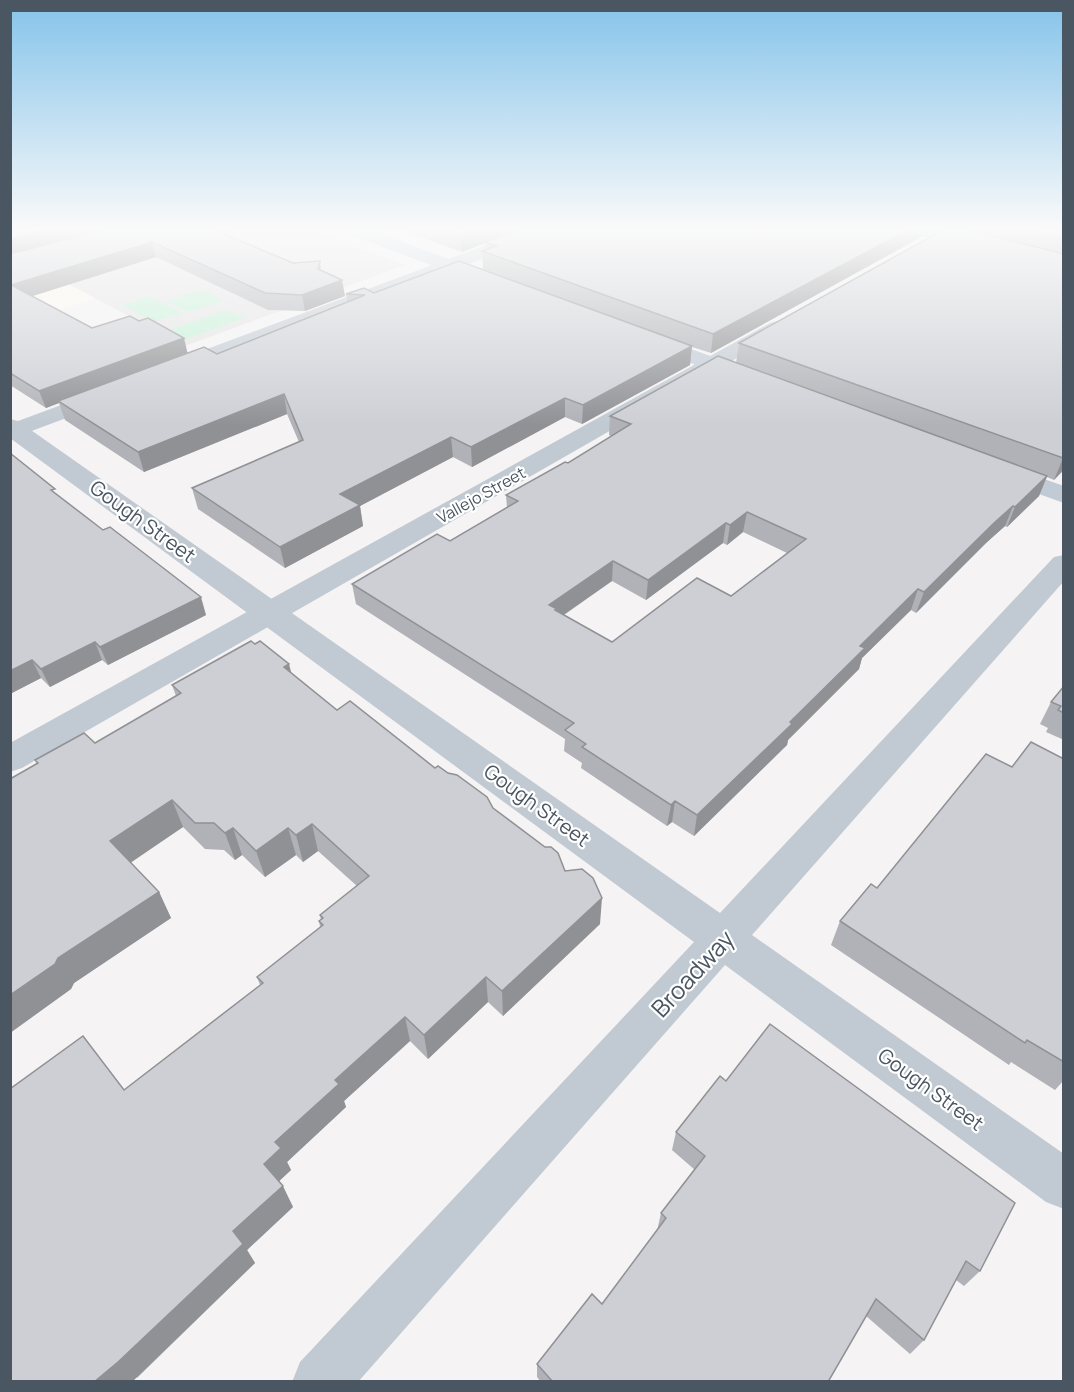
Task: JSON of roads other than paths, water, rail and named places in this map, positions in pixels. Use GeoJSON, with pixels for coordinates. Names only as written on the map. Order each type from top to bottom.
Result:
{"type":"FeatureCollection","features":[{"type":"Feature","properties":{"kind":"main road"},"geometry":{"type":"LineString","coordinates":[[631,333],[764,383]]}},
{"type":"Feature","properties":{"kind":"main road"},"geometry":{"type":"LineString","coordinates":[[984,465],[1064,495]]}},
{"type":"Feature","properties":{"kind":"street"},"geometry":{"type":"LineString","coordinates":[[148,379],[369,295]]}},
{"type":"Feature","properties":{"kind":"street","name":"Vallejo Street"},"geometry":{"type":"LineString","coordinates":[[10,759],[795,318]]}},
{"type":"Feature","properties":{"kind":"street"},"geometry":{"type":"LineString","coordinates":[[12,429],[126,388]]}},
{"type":"Feature","properties":{"kind":"street","name":"Gough Street"},"geometry":{"type":"LineString","coordinates":[[12,429],[1064,1184]]}},
{"type":"Feature","properties":{"kind":"street","name":"Broadway"},"geometry":{"type":"LineString","coordinates":[[320,1382],[1064,563]]}}]}
